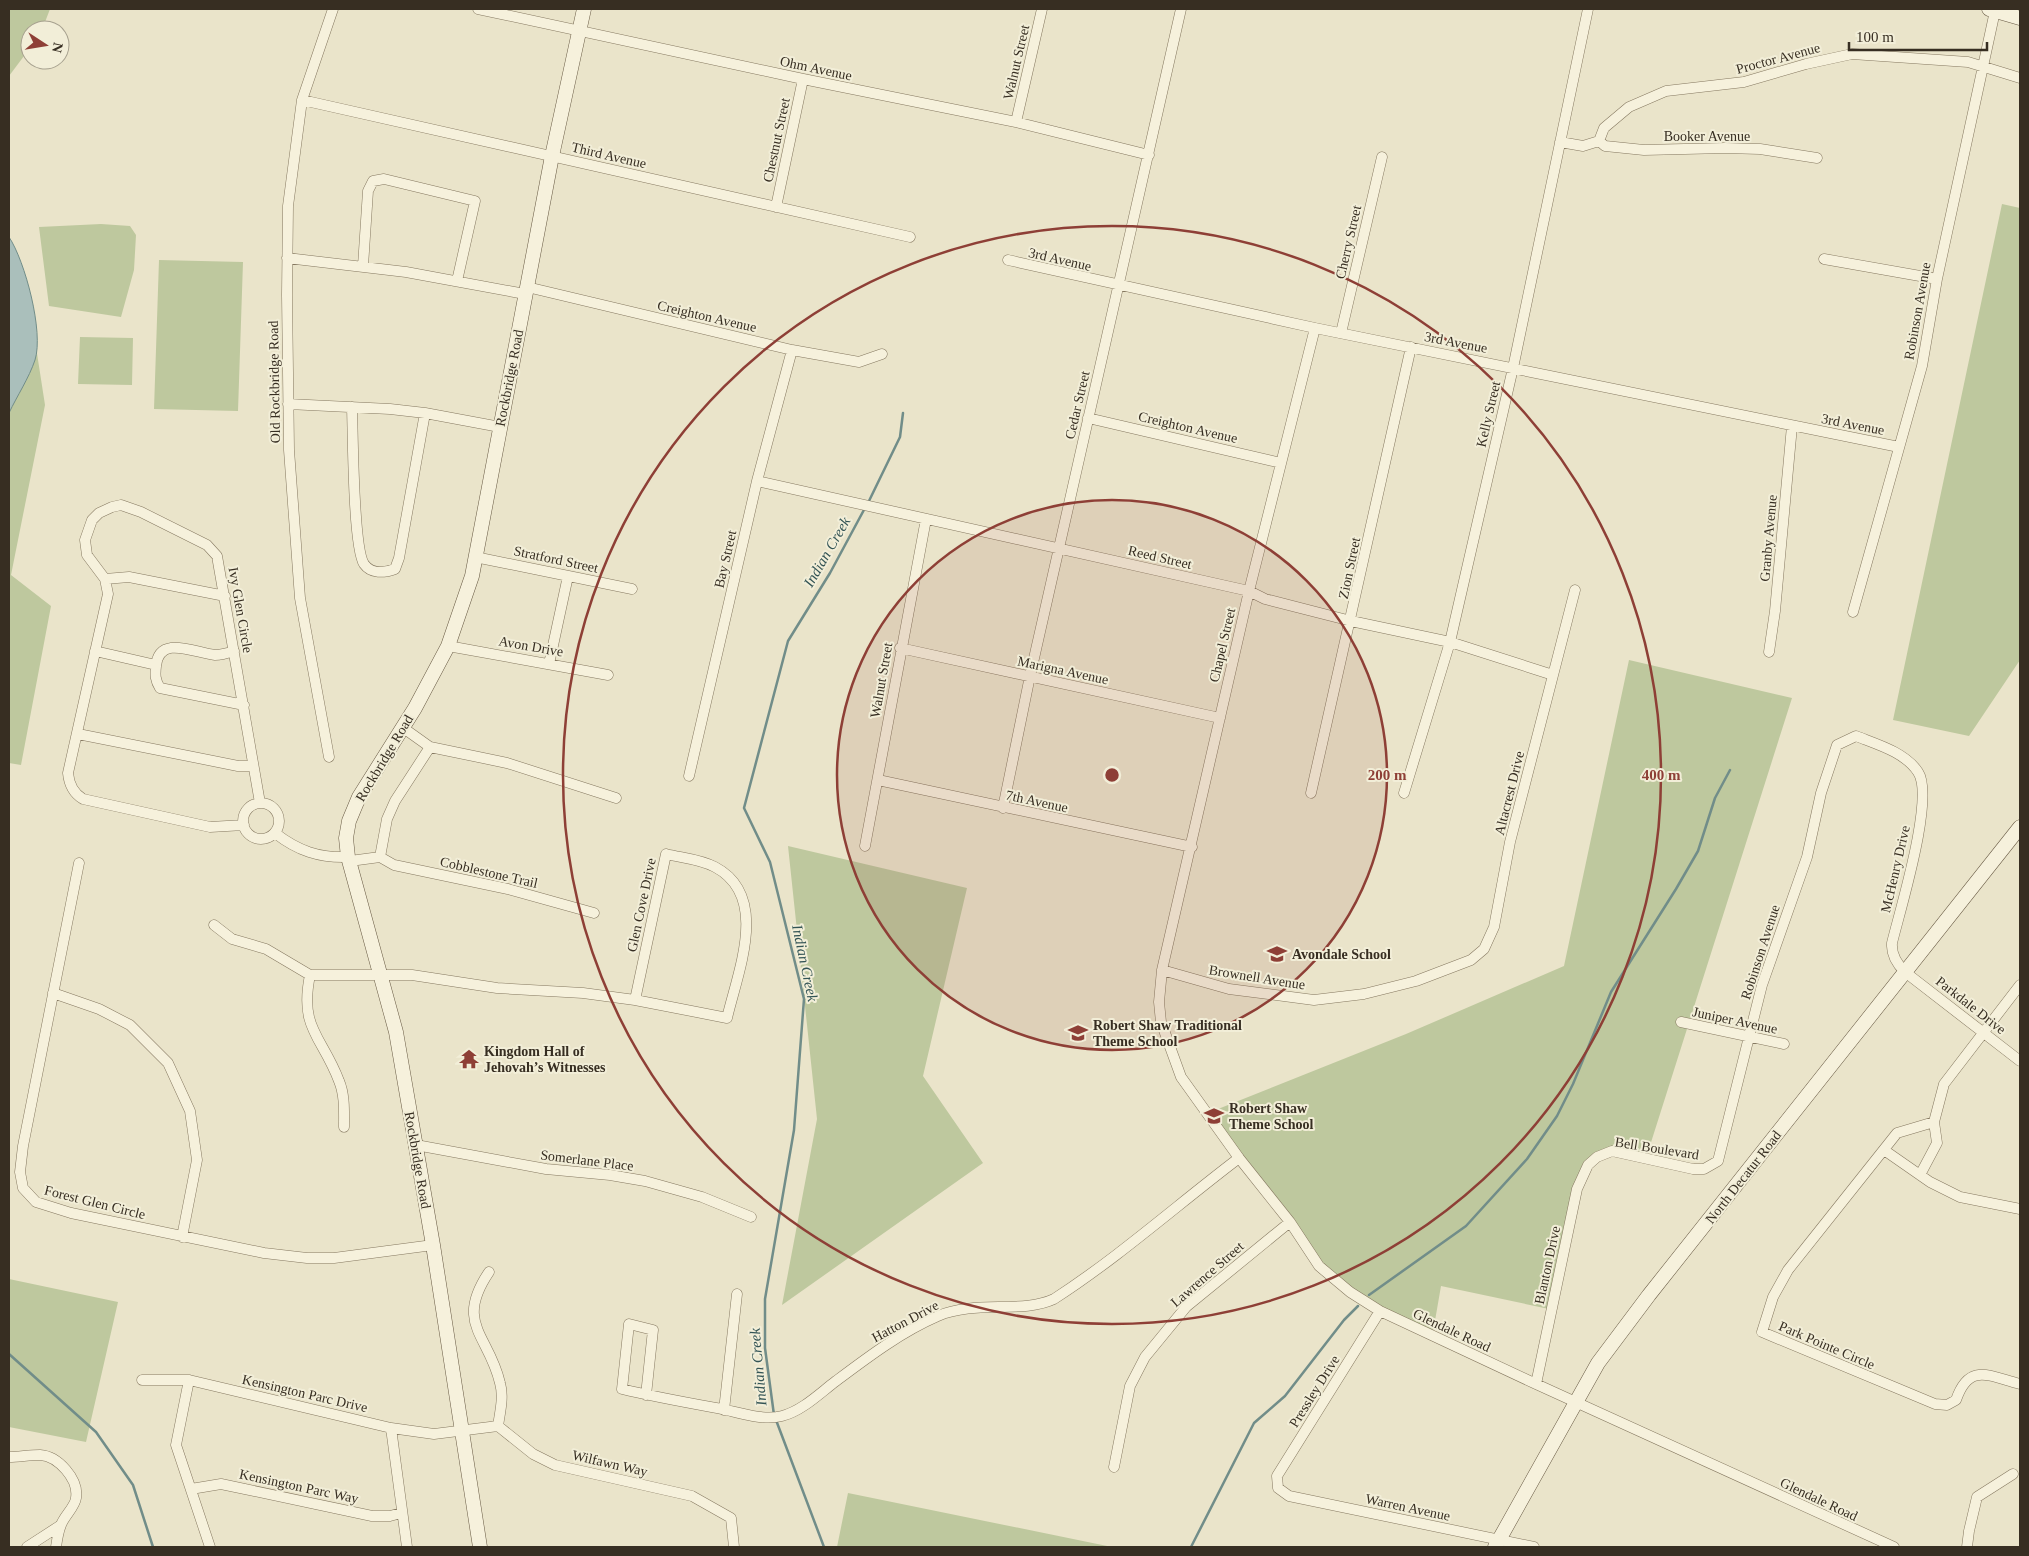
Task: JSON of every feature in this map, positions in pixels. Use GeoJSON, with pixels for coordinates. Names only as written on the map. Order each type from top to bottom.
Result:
{"type":"FeatureCollection","features":[{"type":"Feature","properties":{"kind":"street","name":"Old Rockbridge Road"},"geometry":{"type":"LineString","coordinates":[[329,757],[300,598],[289,450],[287,258],[288,206],[302,100],[333,9]]}},
{"type":"Feature","properties":{"kind":"street","name":"Ohm Avenue"},"geometry":{"type":"LineString","coordinates":[[478,9],[803,79],[1016,122],[1149,155]]}},
{"type":"Feature","properties":{"kind":"street","name":"Rockbridge Road"},"geometry":{"type":"LineString","coordinates":[[480,1547],[433,1245],[396,1032],[349,859],[346,838],[349,821],[358,797],[402,727],[448,646],[472,576],[552,156],[584,9]]}},
{"type":"Feature","properties":{"kind":"street","name":"Walnut Street"},"geometry":{"type":"LineString","coordinates":[[1016,122],[1042,9]]}},
{"type":"Feature","properties":{"kind":"street","name":"Cedar Street"},"geometry":{"type":"LineString","coordinates":[[1002,808],[1030,676],[1181,9]]}},
{"type":"Feature","properties":{"kind":"street","name":"Kelly Street"},"geometry":{"type":"LineString","coordinates":[[1404,792],[1450,642],[1513,368],[1588,9]]}},
{"type":"Feature","properties":{"kind":"street"},"geometry":{"type":"LineString","coordinates":[[1992,10],[2020,18]]}},
{"type":"Feature","properties":{"kind":"street","name":"Robinson Avenue"},"geometry":{"type":"LineString","coordinates":[[1853,612],[1922,366],[1936,279],[1992,10]]}},
{"type":"Feature","properties":{"kind":"street","name":"Proctor Avenue"},"geometry":{"type":"LineString","coordinates":[[1599,140],[1604,128],[1629,107],[1666,91],[1744,82],[1852,54],[1935,59],[1982,65],[2020,78]]}},
{"type":"Feature","properties":{"kind":"street","name":"Chestnut Street"},"geometry":{"type":"LineString","coordinates":[[776,207],[803,79]]}},
{"type":"Feature","properties":{"kind":"street","name":"Third Avenue"},"geometry":{"type":"LineString","coordinates":[[302,100],[910,237]]}},
{"type":"Feature","properties":{"kind":"street"},"geometry":{"type":"LineString","coordinates":[[1560,142],[1582,146],[1599,140]]}},
{"type":"Feature","properties":{"kind":"street","name":"Booker Avenue"},"geometry":{"type":"LineString","coordinates":[[1599,140],[1605,146],[1644,150],[1760,149],[1817,158]]}},
{"type":"Feature","properties":{"kind":"street","name":"Cherry Street"},"geometry":{"type":"LineString","coordinates":[[1341,333],[1382,157]]}},
{"type":"Feature","properties":{"kind":"street"},"geometry":{"type":"LineString","coordinates":[[363,266],[368,191],[373,181],[384,180],[475,201],[457,281]]}},
{"type":"Feature","properties":{"kind":"street","name":"Creighton Avenue"},"geometry":{"type":"LineString","coordinates":[[287,258],[363,266],[526,290],[792,350],[858,362],[882,354]]}},
{"type":"Feature","properties":{"kind":"street"},"geometry":{"type":"LineString","coordinates":[[1824,259],[1936,279]]}},
{"type":"Feature","properties":{"kind":"street","name":"3rd Avenue"},"geometry":{"type":"LineString","coordinates":[[1008,260],[1315,328],[1899,447]]}},
{"type":"Feature","properties":{"kind":"street","name":"Chapel Street"},"geometry":{"type":"LineString","coordinates":[[1162,970],[1192,847],[1249,592],[1315,328]]}},
{"type":"Feature","properties":{"kind":"street","name":"Zion Street"},"geometry":{"type":"LineString","coordinates":[[1311,793],[1351,622],[1411,347]]}},
{"type":"Feature","properties":{"kind":"street","name":"Bay Street"},"geometry":{"type":"LineString","coordinates":[[689,776],[757,481],[792,350]]}},
{"type":"Feature","properties":{"kind":"street"},"geometry":{"type":"LineString","coordinates":[[288,404],[425,413],[500,427]]}},
{"type":"Feature","properties":{"kind":"street"},"geometry":{"type":"LineString","coordinates":[[352,407],[358,540],[363,563],[370,570],[384,573],[395,569],[399,558],[425,413]]}},
{"type":"Feature","properties":{"kind":"street","name":"Creighton Avenue"},"geometry":{"type":"LineString","coordinates":[[1088,418],[1281,463]]}},
{"type":"Feature","properties":{"kind":"street","name":"Granby Avenue"},"geometry":{"type":"LineString","coordinates":[[1769,652],[1775,611],[1792,426]]}},
{"type":"Feature","properties":{"kind":"street","name":"Reed Street"},"geometry":{"type":"LineString","coordinates":[[757,481],[1060,547],[1249,592],[1265,599],[1351,622],[1450,642],[1553,675]]}},
{"type":"Feature","properties":{"kind":"street","name":"Ivy Glen Circle"},"geometry":{"type":"LineString","coordinates":[[105,579],[87,555],[85,540],[92,520],[99,513],[121,505],[142,512],[207,545],[217,556],[260,803]]}},
{"type":"Feature","properties":{"kind":"street","name":"Walnut Street"},"geometry":{"type":"LineString","coordinates":[[865,846],[900,648],[926,519]]}},
{"type":"Feature","properties":{"kind":"street","name":"Stratford Street"},"geometry":{"type":"LineString","coordinates":[[475,557],[632,589]]}},
{"type":"Feature","properties":{"kind":"street"},"geometry":{"type":"LineString","coordinates":[[549,664],[568,576]]}},
{"type":"Feature","properties":{"kind":"street"},"geometry":{"type":"LineString","coordinates":[[225,596],[128,578],[105,579],[108,594],[68,773],[69,782],[76,795],[83,799],[210,828],[244,825]]}},
{"type":"Feature","properties":{"kind":"street","name":"Altacrest Drive"},"geometry":{"type":"LineString","coordinates":[[1436,973],[1471,960],[1484,949],[1494,927],[1510,842],[1575,590]]}},
{"type":"Feature","properties":{"kind":"street"},"geometry":{"type":"LineString","coordinates":[[234,651],[215,655],[173,646],[161,651],[156,658],[155,679],[160,688],[244,706]]}},
{"type":"Feature","properties":{"kind":"street","name":"Avon Drive"},"geometry":{"type":"LineString","coordinates":[[448,646],[608,675]]}},
{"type":"Feature","properties":{"kind":"street","name":"Marigna Avenue"},"geometry":{"type":"LineString","coordinates":[[900,648],[1220,718]]}},
{"type":"Feature","properties":{"kind":"street"},"geometry":{"type":"LineString","coordinates":[[95,651],[156,665]]}},
{"type":"Feature","properties":{"kind":"street"},"geometry":{"type":"LineString","coordinates":[[402,727],[430,747],[507,763],[616,798]]}},
{"type":"Feature","properties":{"kind":"street"},"geometry":{"type":"LineString","coordinates":[[78,734],[238,766],[253,766]]}},
{"type":"Feature","properties":{"kind":"street","name":"Robinson Avenue"},"geometry":{"type":"LineString","coordinates":[[1712,1166],[1718,1161],[1722,1151],[1762,985],[1807,857],[1821,793],[1836,745],[1856,736],[1884,747],[1900,756],[1915,769]]}},
{"type":"Feature","properties":{"kind":"street"},"geometry":{"type":"LineString","coordinates":[[274,833],[289,844],[314,855],[349,859],[380,857],[387,819],[395,802],[430,747]]}},
{"type":"Feature","properties":{"kind":"street","name":"McHenry Drive"},"geometry":{"type":"LineString","coordinates":[[1905,972],[1896,961],[1891,950],[1924,800],[1924,784],[1915,769]]}},
{"type":"Feature","properties":{"kind":"street","name":"7th Avenue"},"geometry":{"type":"LineString","coordinates":[[878,780],[1002,808],[1192,847]]}},
{"type":"Feature","properties":{"kind":"street"},"geometry":{"type":"LineString","coordinates":[[260,803],[271,806],[278,816],[278,828],[274,833],[265,838],[254,837],[244,825],[244,819],[249,808],[260,803]]}},
{"type":"Feature","properties":{"kind":"street","name":"North Decatur Road"},"geometry":{"type":"LineString","coordinates":[[1497,1544],[1598,1363],[1649,1295],[2020,827]]}},
{"type":"Feature","properties":{"kind":"street","name":"Glen Cove Drive"},"geometry":{"type":"LineString","coordinates":[[310,975],[412,975],[497,988],[635,1000],[727,1018],[747,916],[741,893],[730,879],[715,867],[666,854],[635,1000]]}},
{"type":"Feature","properties":{"kind":"street","name":"Cobblestone Trail"},"geometry":{"type":"LineString","coordinates":[[380,857],[394,865],[508,889],[594,913]]}},
{"type":"Feature","properties":{"kind":"street","name":"Forest Glen Circle"},"geometry":{"type":"LineString","coordinates":[[79,863],[23,1146],[20,1172],[23,1188],[36,1202],[71,1213],[264,1253],[307,1258],[334,1258],[433,1245]]}},
{"type":"Feature","properties":{"kind":"street"},"geometry":{"type":"LineString","coordinates":[[214,925],[232,939],[266,949],[310,975],[307,990],[307,1016],[340,1081],[343,1093],[344,1127]]}},
{"type":"Feature","properties":{"kind":"street","name":"Brownell Avenue"},"geometry":{"type":"LineString","coordinates":[[1162,970],[1229,989],[1314,1000],[1364,994],[1416,981],[1436,973]]}},
{"type":"Feature","properties":{"kind":"street","name":"Glendale Road"},"geometry":{"type":"LineString","coordinates":[[1162,970],[1161,1022],[1181,1077],[1239,1158],[1290,1222],[1319,1266],[1350,1292],[1380,1311],[1872,1543],[1894,1547]]}},
{"type":"Feature","properties":{"kind":"street","name":"Parkdale Drive"},"geometry":{"type":"LineString","coordinates":[[1905,972],[2020,1061]]}},
{"type":"Feature","properties":{"kind":"street"},"geometry":{"type":"LineString","coordinates":[[1920,1175],[1937,1143],[1934,1122],[1944,1084],[2020,985]]}},
{"type":"Feature","properties":{"kind":"street"},"geometry":{"type":"LineString","coordinates":[[53,993],[99,1009],[130,1025],[168,1063],[190,1111],[197,1160],[182,1237]]}},
{"type":"Feature","properties":{"kind":"street","name":"Juniper Avenue"},"geometry":{"type":"LineString","coordinates":[[1681,1022],[1784,1044]]}},
{"type":"Feature","properties":{"kind":"street","name":"Park Pointe Circle"},"geometry":{"type":"LineString","coordinates":[[1934,1122],[1897,1134],[1788,1270],[1773,1297],[1762,1332],[1935,1404],[1947,1405],[1956,1400],[1961,1386],[1967,1378],[1978,1375],[2020,1384]]}},
{"type":"Feature","properties":{"kind":"street","name":"Somerlane Place"},"geometry":{"type":"LineString","coordinates":[[416,1145],[546,1169],[645,1181],[702,1197],[752,1216]]}},
{"type":"Feature","properties":{"kind":"street"},"geometry":{"type":"LineString","coordinates":[[1884,1150],[1920,1175],[1960,1197],[2020,1209]]}},
{"type":"Feature","properties":{"kind":"street","name":"Bell Boulevard"},"geometry":{"type":"LineString","coordinates":[[1597,1157],[1612,1151],[1693,1169],[1704,1170],[1712,1166]]}},
{"type":"Feature","properties":{"kind":"street","name":"Blanton Drive"},"geometry":{"type":"LineString","coordinates":[[1536,1384],[1578,1189],[1588,1166],[1597,1157]]}},
{"type":"Feature","properties":{"kind":"street","name":"Hatton Drive"},"geometry":{"type":"LineString","coordinates":[[646,1395],[653,1330],[629,1324],[622,1389],[646,1395],[756,1416],[782,1416],[806,1404],[872,1354],[939,1316],[967,1308],[1043,1304],[1080,1282],[1117,1256],[1181,1201],[1239,1158]]}},
{"type":"Feature","properties":{"kind":"street","name":"Lawrence Street"},"geometry":{"type":"LineString","coordinates":[[1114,1467],[1130,1386],[1145,1357],[1186,1307],[1290,1222]]}},
{"type":"Feature","properties":{"kind":"street"},"geometry":{"type":"LineString","coordinates":[[461,1432],[498,1426],[502,1396],[501,1384],[494,1365],[480,1338],[473,1313],[476,1293],[488,1272]]}},
{"type":"Feature","properties":{"kind":"street"},"geometry":{"type":"LineString","coordinates":[[724,1410],[737,1294]]}},
{"type":"Feature","properties":{"kind":"street","name":"Pressley Drive"},"geometry":{"type":"LineString","coordinates":[[1278,1488],[1277,1476],[1380,1311]]}},
{"type":"Feature","properties":{"kind":"street","name":"Kensington Parc Drive"},"geometry":{"type":"LineString","coordinates":[[142,1380],[189,1380],[391,1428],[434,1434],[461,1432]]}},
{"type":"Feature","properties":{"kind":"street"},"geometry":{"type":"LineString","coordinates":[[189,1380],[176,1445],[210,1547]]}},
{"type":"Feature","properties":{"kind":"street","name":"Wilfawn Way"},"geometry":{"type":"LineString","coordinates":[[498,1426],[533,1454],[554,1465],[692,1496],[706,1502],[731,1518],[734,1547]]}},
{"type":"Feature","properties":{"kind":"street"},"geometry":{"type":"LineString","coordinates":[[391,1428],[407,1547]]}},
{"type":"Feature","properties":{"kind":"street"},"geometry":{"type":"LineString","coordinates":[[9,1457],[40,1455],[50,1458],[65,1469],[75,1485],[76,1499],[61,1525],[56,1547]]}},
{"type":"Feature","properties":{"kind":"street"},"geometry":{"type":"LineString","coordinates":[[1967,1547],[1968,1531],[1977,1497],[2013,1474]]}},
{"type":"Feature","properties":{"kind":"street","name":"Kensington Parc Way"},"geometry":{"type":"LineString","coordinates":[[191,1490],[221,1484],[372,1516],[390,1516],[401,1513]]}},
{"type":"Feature","properties":{"kind":"street","name":"Warren Avenue"},"geometry":{"type":"LineString","coordinates":[[1278,1488],[1289,1496],[1497,1544],[1534,1547]]}},
{"type":"Feature","properties":{"kind":"street"},"geometry":{"type":"LineString","coordinates":[[27,1547],[61,1525]]}},
{"type":"Feature","properties":{"kind":"green space"},"geometry":{"type":"Polygon","coordinates":[[[9,9],[50,9],[46,20],[20,20],[20,61],[9,76],[9,9]]]}},
{"type":"Feature","properties":{"kind":"green space"},"geometry":{"type":"Polygon","coordinates":[[[2002,204],[2020,208],[2020,660],[1969,736],[1893,720],[2002,204]]]}},
{"type":"Feature","properties":{"kind":"green space"},"geometry":{"type":"Polygon","coordinates":[[[101,224],[130,226],[136,235],[134,270],[121,317],[49,306],[39,227],[101,224]]]}},
{"type":"Feature","properties":{"kind":"green space"},"geometry":{"type":"Polygon","coordinates":[[[159,260],[243,262],[238,411],[154,409],[159,260]]]}},
{"type":"Feature","properties":{"kind":"green space"},"geometry":{"type":"Polygon","coordinates":[[[25,276],[45,405],[11,575],[51,606],[21,765],[9,763],[9,308],[25,276]]]}},
{"type":"Feature","properties":{"kind":"green space"},"geometry":{"type":"Polygon","coordinates":[[[80,337],[133,338],[132,385],[78,384],[80,337]]]}},
{"type":"Feature","properties":{"kind":"green space"},"geometry":{"type":"Polygon","coordinates":[[[1629,660],[1792,698],[1647,1155],[1603,1154],[1581,1180],[1549,1309],[1441,1286],[1432,1338],[1362,1302],[1314,1259],[1208,1113],[1406,1034],[1564,966],[1629,660]]]}},
{"type":"Feature","properties":{"kind":"green space"},"geometry":{"type":"Polygon","coordinates":[[[788,846],[967,888],[923,1076],[983,1163],[782,1305],[817,1119],[788,846]]]}},
{"type":"Feature","properties":{"kind":"green space"},"geometry":{"type":"Polygon","coordinates":[[[9,1279],[118,1302],[86,1442],[9,1427],[9,1279]]]}},
{"type":"Feature","properties":{"kind":"green space"},"geometry":{"type":"Polygon","coordinates":[[[848,1493],[1112,1547],[837,1547],[848,1493]]]}},
{"type":"Feature","properties":{"kind":"shaded area"},"geometry":{"type":"Polygon","coordinates":[[[9,237],[27,279],[35,315],[37,348],[32,367],[9,413],[9,237]]]}},
{"type":"Feature","properties":{"kind":"waterway","name":"Indian Creek"},"geometry":{"type":"LineString","coordinates":[[868,503],[900,437],[903,413]]}},
{"type":"Feature","properties":{"kind":"waterway","name":"Indian Creek"},"geometry":{"type":"LineString","coordinates":[[774,1415],[765,1348],[765,1299],[794,1130],[804,999],[770,862],[744,808],[788,641],[830,573],[865,508]]}},
{"type":"Feature","properties":{"kind":"waterway"},"geometry":{"type":"LineString","coordinates":[[1369,1295],[1466,1226],[1527,1159],[1557,1116],[1573,1084],[1611,992],[1698,851],[1715,798],[1730,770]]}},
{"type":"Feature","properties":{"kind":"waterway"},"geometry":{"type":"LineString","coordinates":[[1191,1547],[1254,1423],[1285,1396],[1344,1320],[1358,1306]]}},
{"type":"Feature","properties":{"kind":"waterway"},"geometry":{"type":"LineString","coordinates":[[9,1354],[96,1432],[133,1485],[153,1547]]}},
{"type":"Feature","properties":{"kind":"waterway","name":"Indian Creek"},"geometry":{"type":"LineString","coordinates":[[776,1420],[824,1547]]}},
{"type":"Feature","properties":{"kind":"place","name":"Avondale School"},"geometry":{"type":"Point","coordinates":[1277,954]}},
{"type":"Feature","properties":{"kind":"place","name":"Robert Shaw Traditional Theme School"},"geometry":{"type":"Point","coordinates":[1078,1033]}},
{"type":"Feature","properties":{"kind":"place","name":"Kingdom Hall of Jehovah’s Witnesses"},"geometry":{"type":"Point","coordinates":[469,1059]}},
{"type":"Feature","properties":{"kind":"place","name":"Robert Shaw Theme School"},"geometry":{"type":"Point","coordinates":[1214,1116]}}]}
